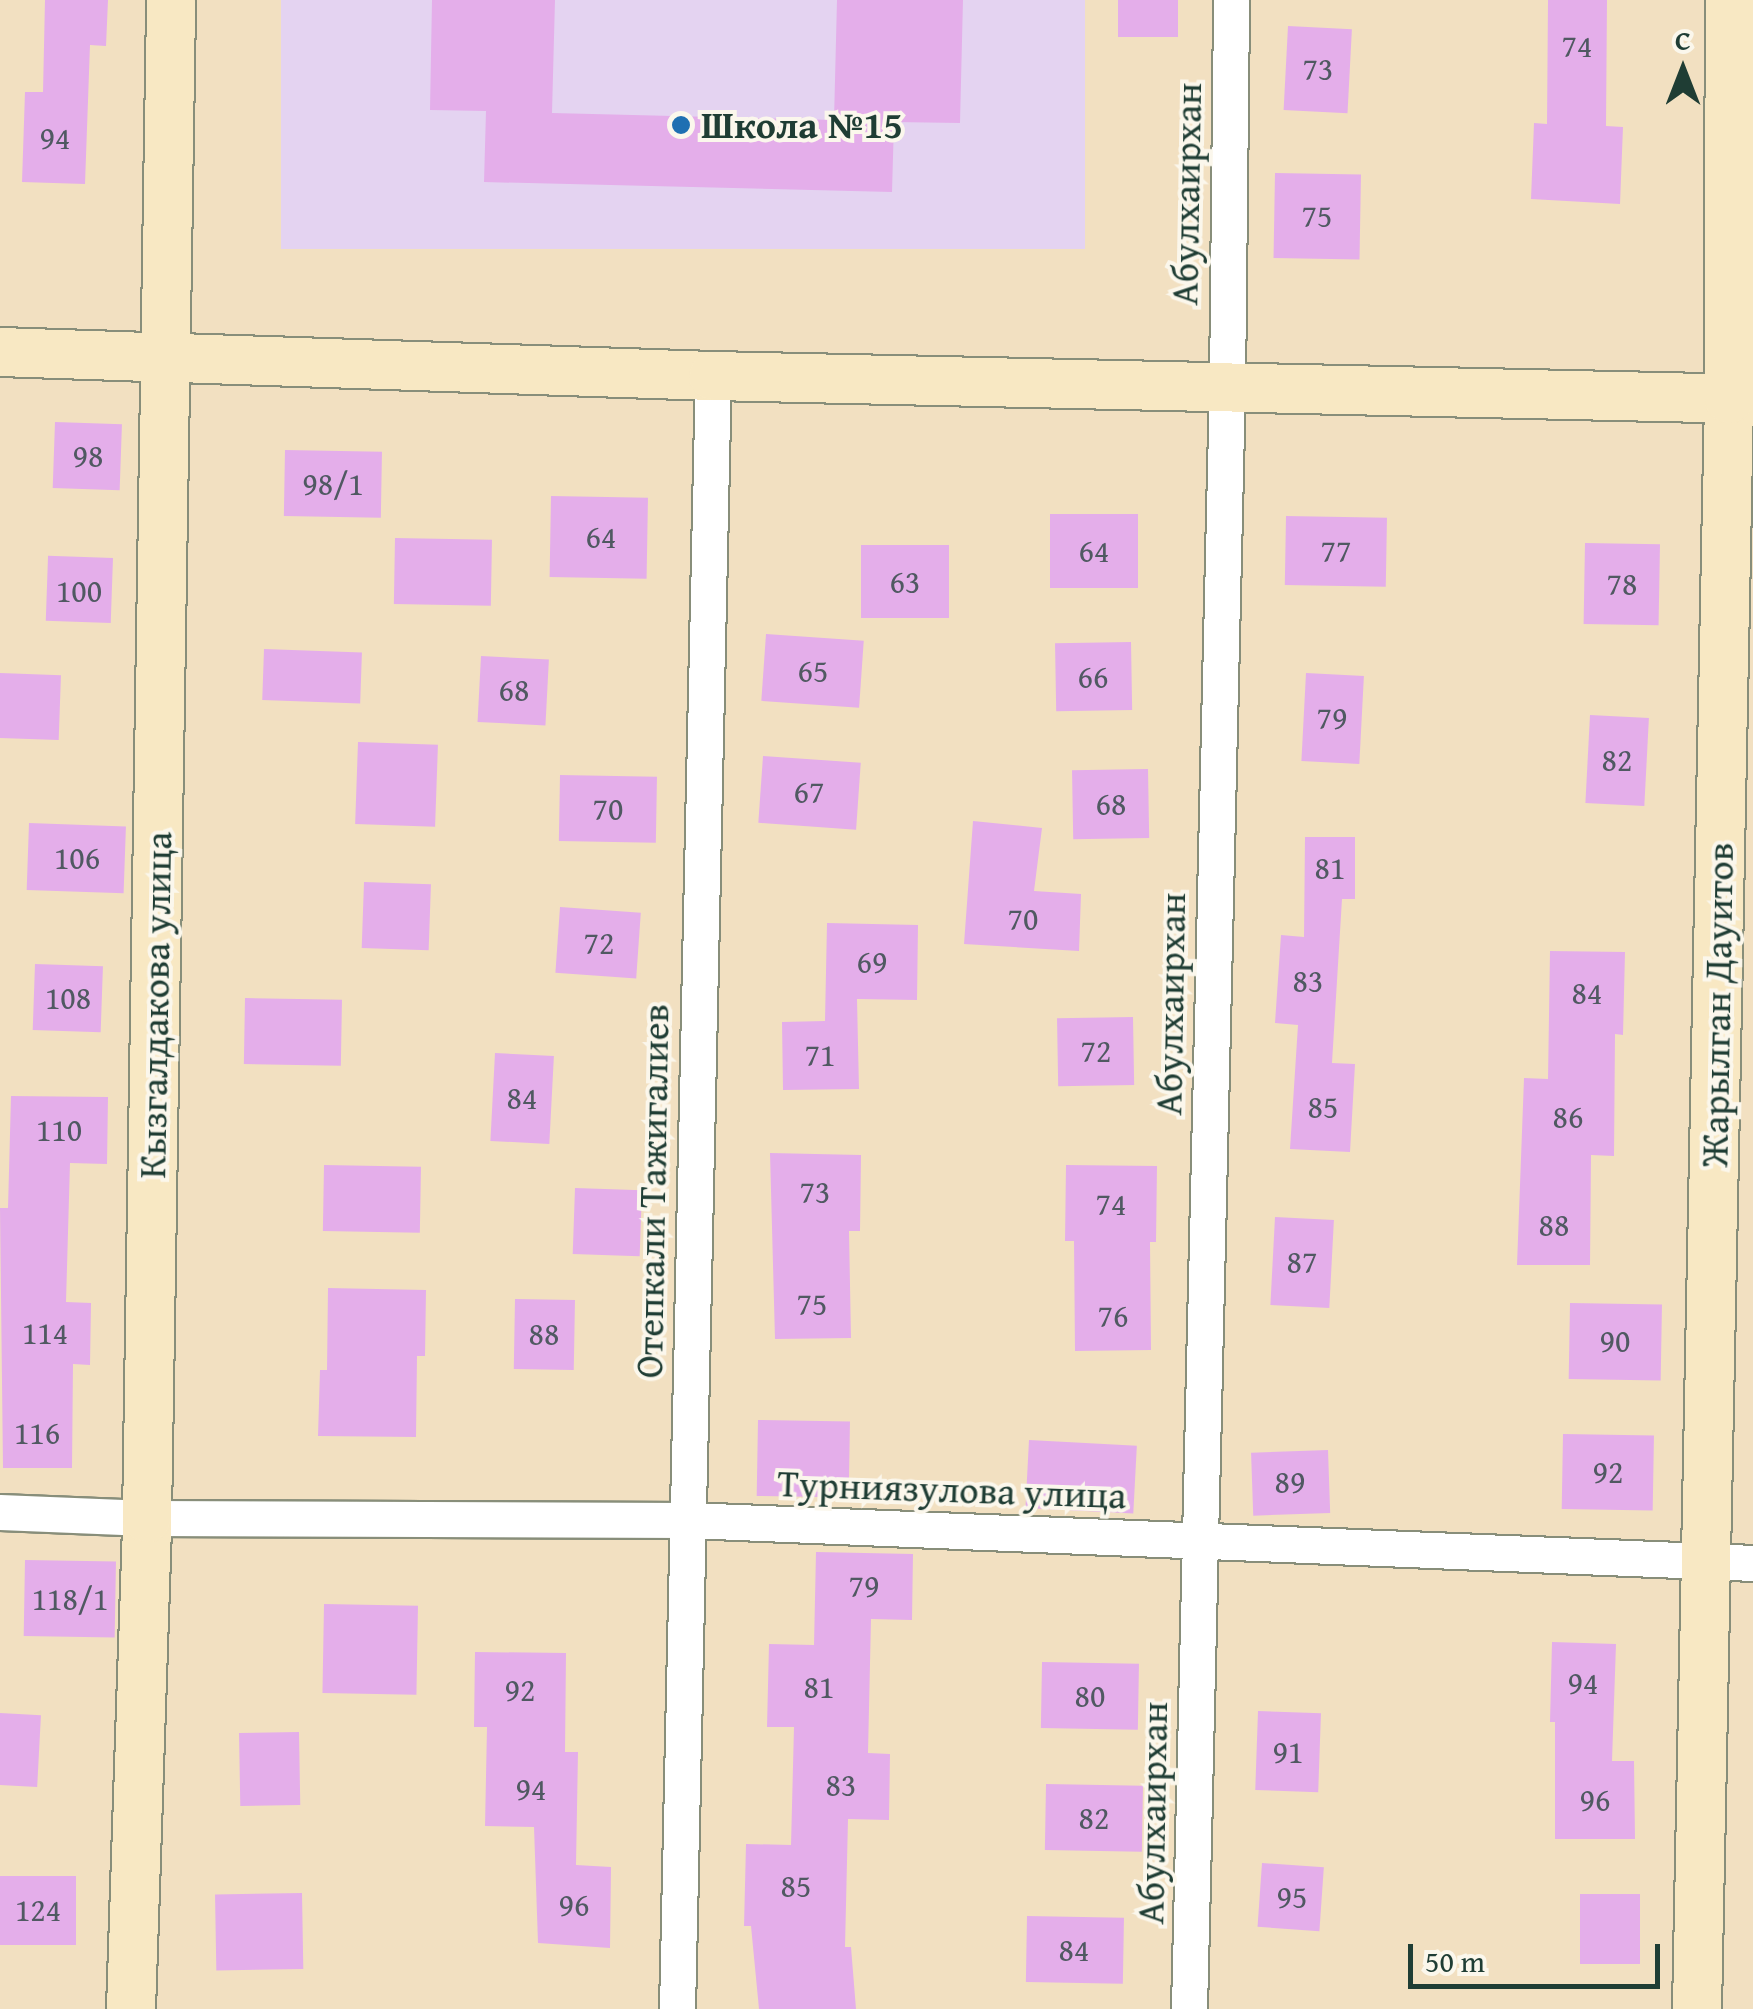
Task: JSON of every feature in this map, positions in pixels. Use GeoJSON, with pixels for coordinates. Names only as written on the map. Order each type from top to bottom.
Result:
{"type":"FeatureCollection","features":[{"type":"Feature","properties":{"kind":"street","name":"Кызгалдакова улица"},"geometry":{"type":"LineString","coordinates":[[131,2009],[147,1518],[171,0]]}},
{"type":"Feature","properties":{"kind":"street","name":"Абулхаирхан"},"geometry":{"type":"LineString","coordinates":[[1190,2009],[1231,0]]}},
{"type":"Feature","properties":{"kind":"street","name":"Жарылган Дауитов"},"geometry":{"type":"LineString","coordinates":[[1697,2009],[1706,1562],[1741,399],[1730,0]]}},
{"type":"Feature","properties":{"kind":"street"},"geometry":{"type":"LineString","coordinates":[[0,352],[713,376],[1741,399]]}},
{"type":"Feature","properties":{"kind":"street","name":"Отепкали Тажигалиев"},"geometry":{"type":"LineString","coordinates":[[677,2009],[713,376]]}},
{"type":"Feature","properties":{"kind":"street","name":"Турниязулова улица"},"geometry":{"type":"LineString","coordinates":[[0,1512],[147,1518],[688,1520],[1753,1563]]}},
{"type":"Feature","properties":{"kind":"shaded area","name":"Школа №15"},"geometry":{"type":"Polygon","coordinates":[[[281,0],[1085,0],[1085,249],[281,249],[281,0]]]}},
{"type":"Feature","properties":{"kind":"building"},"geometry":{"type":"Polygon","coordinates":[[[45,0],[108,0],[106,46],[90,45],[85,184],[22,182],[25,92],[43,92],[45,0]]]}},
{"type":"Feature","properties":{"kind":"building","name":"Школа №15"},"geometry":{"type":"Polygon","coordinates":[[[432,0],[555,0],[552,113],[834,120],[837,0],[963,0],[960,123],[894,122],[892,192],[484,182],[486,111],[430,110],[432,0]]]}},
{"type":"Feature","properties":{"kind":"building"},"geometry":{"type":"Polygon","coordinates":[[[1118,0],[1178,0],[1178,37],[1118,37],[1118,0]]]}},
{"type":"Feature","properties":{"kind":"building"},"geometry":{"type":"Polygon","coordinates":[[[1548,0],[1607,0],[1606,126],[1623,127],[1620,204],[1531,199],[1534,123],[1547,124],[1548,0]]]}},
{"type":"Feature","properties":{"kind":"building"},"geometry":{"type":"Polygon","coordinates":[[[1288,26],[1352,29],[1348,113],[1284,110],[1288,26]]]}},
{"type":"Feature","properties":{"kind":"building"},"geometry":{"type":"Polygon","coordinates":[[[1275,173],[1361,175],[1360,259],[1274,258],[1275,173]]]}},
{"type":"Feature","properties":{"kind":"building"},"geometry":{"type":"Polygon","coordinates":[[[55,422],[122,424],[120,490],[53,488],[55,422]]]}},
{"type":"Feature","properties":{"kind":"building"},"geometry":{"type":"Polygon","coordinates":[[[285,450],[382,452],[381,518],[284,516],[285,450]]]}},
{"type":"Feature","properties":{"kind":"building"},"geometry":{"type":"Polygon","coordinates":[[[551,496],[648,498],[647,579],[550,577],[551,496]]]}},
{"type":"Feature","properties":{"kind":"building"},"geometry":{"type":"Polygon","coordinates":[[[1050,514],[1138,514],[1138,588],[1050,588],[1050,514]]]}},
{"type":"Feature","properties":{"kind":"building"},"geometry":{"type":"Polygon","coordinates":[[[1286,516],[1387,518],[1386,587],[1285,585],[1286,516]]]}},
{"type":"Feature","properties":{"kind":"building"},"geometry":{"type":"Polygon","coordinates":[[[395,538],[492,540],[491,606],[394,604],[395,538]]]}},
{"type":"Feature","properties":{"kind":"building"},"geometry":{"type":"Polygon","coordinates":[[[1585,543],[1660,544],[1659,625],[1584,624],[1585,543]]]}},
{"type":"Feature","properties":{"kind":"building"},"geometry":{"type":"Polygon","coordinates":[[[861,545],[949,545],[949,618],[861,618],[861,545]]]}},
{"type":"Feature","properties":{"kind":"building"},"geometry":{"type":"Polygon","coordinates":[[[48,556],[113,558],[111,623],[46,621],[48,556]]]}},
{"type":"Feature","properties":{"kind":"building"},"geometry":{"type":"Polygon","coordinates":[[[766,634],[864,641],[859,708],[761,701],[766,634]]]}},
{"type":"Feature","properties":{"kind":"building"},"geometry":{"type":"Polygon","coordinates":[[[1131,642],[1132,710],[1056,711],[1055,643],[1131,642]]]}},
{"type":"Feature","properties":{"kind":"building"},"geometry":{"type":"Polygon","coordinates":[[[264,649],[362,652],[360,703],[262,700],[264,649]]]}},
{"type":"Feature","properties":{"kind":"building"},"geometry":{"type":"Polygon","coordinates":[[[481,656],[549,660],[545,725],[478,722],[481,656]]]}},
{"type":"Feature","properties":{"kind":"building"},"geometry":{"type":"Polygon","coordinates":[[[0,673],[61,675],[59,740],[0,738],[0,673]]]}},
{"type":"Feature","properties":{"kind":"building"},"geometry":{"type":"Polygon","coordinates":[[[1306,673],[1364,676],[1359,764],[1301,761],[1306,673]]]}},
{"type":"Feature","properties":{"kind":"building"},"geometry":{"type":"Polygon","coordinates":[[[1590,715],[1649,718],[1644,806],[1585,803],[1590,715]]]}},
{"type":"Feature","properties":{"kind":"building"},"geometry":{"type":"Polygon","coordinates":[[[358,742],[438,745],[435,827],[355,824],[358,742]]]}},
{"type":"Feature","properties":{"kind":"building"},"geometry":{"type":"Polygon","coordinates":[[[763,756],[861,763],[856,830],[758,823],[763,756]]]}},
{"type":"Feature","properties":{"kind":"building"},"geometry":{"type":"Polygon","coordinates":[[[1148,769],[1149,838],[1073,839],[1072,770],[1148,769]]]}},
{"type":"Feature","properties":{"kind":"building"},"geometry":{"type":"Polygon","coordinates":[[[560,775],[657,777],[656,843],[559,841],[560,775]]]}},
{"type":"Feature","properties":{"kind":"building"},"geometry":{"type":"Polygon","coordinates":[[[973,821],[1042,828],[1034,891],[1081,894],[1079,951],[964,944],[973,821]]]}},
{"type":"Feature","properties":{"kind":"building"},"geometry":{"type":"Polygon","coordinates":[[[29,823],[126,826],[124,893],[27,890],[29,823]]]}},
{"type":"Feature","properties":{"kind":"building"},"geometry":{"type":"Polygon","coordinates":[[[1305,837],[1355,837],[1355,899],[1342,899],[1332,1063],[1355,1064],[1350,1152],[1290,1149],[1298,1025],[1275,1023],[1281,935],[1304,937],[1305,837]]]}},
{"type":"Feature","properties":{"kind":"building"},"geometry":{"type":"Polygon","coordinates":[[[364,882],[431,884],[429,950],[362,948],[364,882]]]}},
{"type":"Feature","properties":{"kind":"building"},"geometry":{"type":"Polygon","coordinates":[[[560,907],[641,913],[636,978],[555,973],[560,907]]]}},
{"type":"Feature","properties":{"kind":"building"},"geometry":{"type":"Polygon","coordinates":[[[827,923],[918,925],[917,1000],[857,999],[859,1089],[783,1090],[782,1022],[825,1021],[827,923]]]}},
{"type":"Feature","properties":{"kind":"building"},"geometry":{"type":"Polygon","coordinates":[[[1550,951],[1625,952],[1623,1035],[1615,1034],[1614,1156],[1591,1155],[1590,1265],[1517,1265],[1524,1078],[1548,1079],[1550,951]]]}},
{"type":"Feature","properties":{"kind":"building"},"geometry":{"type":"Polygon","coordinates":[[[35,964],[103,966],[101,1032],[33,1030],[35,964]]]}},
{"type":"Feature","properties":{"kind":"building"},"geometry":{"type":"Polygon","coordinates":[[[245,998],[342,1000],[341,1066],[244,1064],[245,998]]]}},
{"type":"Feature","properties":{"kind":"building"},"geometry":{"type":"Polygon","coordinates":[[[1133,1017],[1134,1085],[1058,1086],[1057,1018],[1133,1017]]]}},
{"type":"Feature","properties":{"kind":"building"},"geometry":{"type":"Polygon","coordinates":[[[495,1053],[554,1056],[549,1144],[490,1141],[495,1053]]]}},
{"type":"Feature","properties":{"kind":"building"},"geometry":{"type":"Polygon","coordinates":[[[11,1096],[108,1097],[107,1164],[70,1163],[66,1302],[91,1303],[90,1365],[73,1364],[72,1468],[3,1468],[0,1208],[8,1208],[11,1096]]]}},
{"type":"Feature","properties":{"kind":"building"},"geometry":{"type":"Polygon","coordinates":[[[770,1153],[861,1155],[860,1231],[849,1231],[851,1338],[775,1339],[770,1153]]]}},
{"type":"Feature","properties":{"kind":"building"},"geometry":{"type":"Polygon","coordinates":[[[324,1165],[421,1167],[420,1233],[323,1231],[324,1165]]]}},
{"type":"Feature","properties":{"kind":"building"},"geometry":{"type":"Polygon","coordinates":[[[1066,1165],[1157,1166],[1156,1242],[1150,1242],[1151,1350],[1075,1351],[1074,1241],[1065,1241],[1066,1165]]]}},
{"type":"Feature","properties":{"kind":"building"},"geometry":{"type":"Polygon","coordinates":[[[575,1188],[642,1190],[640,1256],[573,1254],[575,1188]]]}},
{"type":"Feature","properties":{"kind":"building"},"geometry":{"type":"Polygon","coordinates":[[[1275,1217],[1334,1220],[1329,1308],[1270,1305],[1275,1217]]]}},
{"type":"Feature","properties":{"kind":"building"},"geometry":{"type":"Polygon","coordinates":[[[328,1288],[426,1290],[425,1356],[417,1356],[416,1437],[318,1436],[320,1370],[327,1370],[328,1288]]]}},
{"type":"Feature","properties":{"kind":"building"},"geometry":{"type":"Polygon","coordinates":[[[515,1299],[575,1300],[574,1370],[514,1369],[515,1299]]]}},
{"type":"Feature","properties":{"kind":"building"},"geometry":{"type":"Polygon","coordinates":[[[1570,1303],[1662,1305],[1661,1381],[1569,1379],[1570,1303]]]}},
{"type":"Feature","properties":{"kind":"building"},"geometry":{"type":"Polygon","coordinates":[[[758,1420],[850,1422],[849,1498],[757,1496],[758,1420]]]}},
{"type":"Feature","properties":{"kind":"building"},"geometry":{"type":"Polygon","coordinates":[[[1563,1434],[1654,1436],[1653,1511],[1562,1509],[1563,1434]]]}},
{"type":"Feature","properties":{"kind":"building"},"geometry":{"type":"Polygon","coordinates":[[[1029,1440],[1137,1446],[1133,1514],[1025,1508],[1029,1440]]]}},
{"type":"Feature","properties":{"kind":"building"},"geometry":{"type":"Polygon","coordinates":[[[1328,1450],[1330,1513],[1253,1516],[1251,1453],[1328,1450]]]}},
{"type":"Feature","properties":{"kind":"building"},"geometry":{"type":"Polygon","coordinates":[[[816,1552],[913,1554],[912,1620],[871,1619],[868,1753],[890,1754],[889,1820],[848,1819],[845,1947],[851,1947],[856,2009],[759,2009],[751,1926],[744,1926],[746,1844],[791,1845],[794,1727],[767,1727],[769,1644],[814,1645],[816,1552]]]}},
{"type":"Feature","properties":{"kind":"building"},"geometry":{"type":"Polygon","coordinates":[[[25,1560],[116,1562],[115,1638],[24,1636],[25,1560]]]}},
{"type":"Feature","properties":{"kind":"building"},"geometry":{"type":"Polygon","coordinates":[[[324,1604],[418,1606],[416,1695],[322,1693],[324,1604]]]}},
{"type":"Feature","properties":{"kind":"building"},"geometry":{"type":"Polygon","coordinates":[[[1552,1642],[1616,1644],[1612,1761],[1634,1761],[1635,1839],[1555,1839],[1555,1722],[1550,1722],[1552,1642]]]}},
{"type":"Feature","properties":{"kind":"building"},"geometry":{"type":"Polygon","coordinates":[[[475,1652],[566,1653],[565,1752],[578,1752],[576,1865],[611,1867],[610,1948],[538,1943],[534,1827],[485,1826],[487,1727],[474,1727],[475,1652]]]}},
{"type":"Feature","properties":{"kind":"building"},"geometry":{"type":"Polygon","coordinates":[[[1042,1662],[1139,1664],[1138,1730],[1041,1728],[1042,1662]]]}},
{"type":"Feature","properties":{"kind":"building"},"geometry":{"type":"Polygon","coordinates":[[[1258,1711],[1321,1713],[1318,1792],[1255,1790],[1258,1711]]]}},
{"type":"Feature","properties":{"kind":"building"},"geometry":{"type":"Polygon","coordinates":[[[0,1713],[41,1715],[37,1787],[0,1785],[0,1713]]]}},
{"type":"Feature","properties":{"kind":"building"},"geometry":{"type":"Polygon","coordinates":[[[299,1732],[300,1805],[240,1806],[239,1733],[299,1732]]]}},
{"type":"Feature","properties":{"kind":"building"},"geometry":{"type":"Polygon","coordinates":[[[1046,1784],[1143,1786],[1142,1852],[1045,1850],[1046,1784]]]}},
{"type":"Feature","properties":{"kind":"building"},"geometry":{"type":"Polygon","coordinates":[[[1262,1863],[1324,1867],[1319,1931],[1258,1927],[1262,1863]]]}},
{"type":"Feature","properties":{"kind":"building"},"geometry":{"type":"Polygon","coordinates":[[[0,1876],[76,1876],[76,1945],[0,1945],[0,1876]]]}},
{"type":"Feature","properties":{"kind":"building"},"geometry":{"type":"Polygon","coordinates":[[[302,1893],[303,1969],[216,1971],[215,1895],[302,1893]]]}},
{"type":"Feature","properties":{"kind":"building"},"geometry":{"type":"Polygon","coordinates":[[[1580,1894],[1640,1894],[1640,1964],[1580,1964],[1580,1894]]]}},
{"type":"Feature","properties":{"kind":"building"},"geometry":{"type":"Polygon","coordinates":[[[1027,1916],[1124,1918],[1123,1984],[1026,1982],[1027,1916]]]}},
{"type":"Feature","properties":{"kind":"place","name":"Школа №15"},"geometry":{"type":"Point","coordinates":[681,125]}}]}
